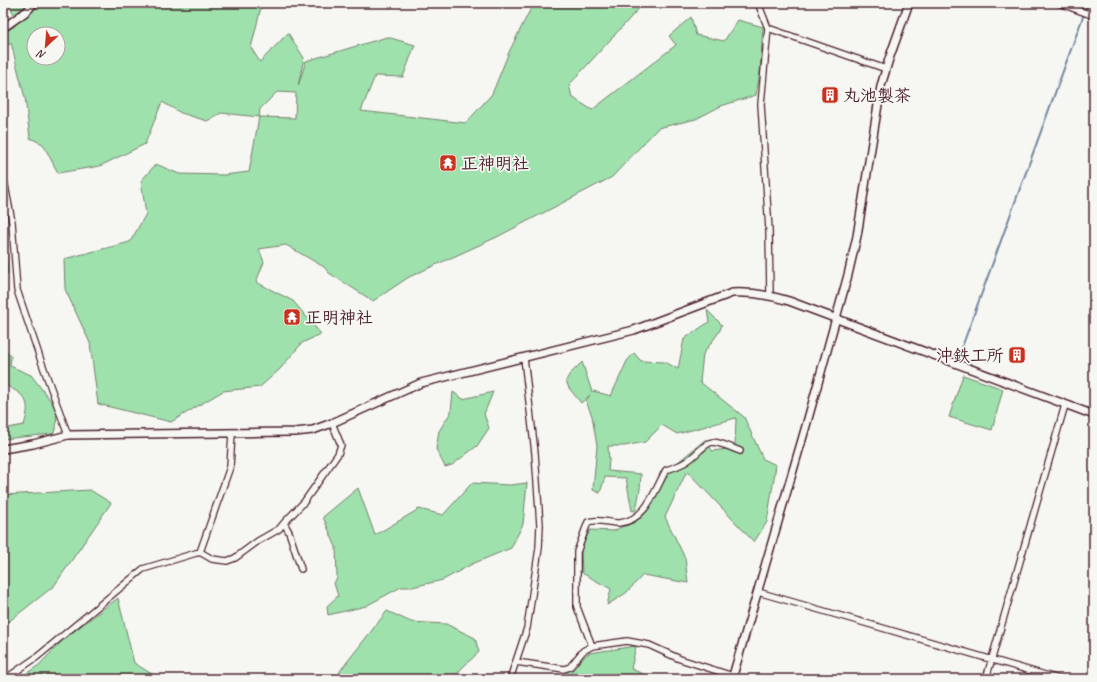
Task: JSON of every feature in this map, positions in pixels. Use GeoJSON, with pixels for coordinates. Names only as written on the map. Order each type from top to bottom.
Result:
{"type":"FeatureCollection","features":[{"type":"Feature","properties":{"kind":"street"},"geometry":{"type":"LineString","coordinates":[[3,28],[27,11],[34,3]]}},
{"type":"Feature","properties":{"kind":"street"},"geometry":{"type":"LineString","coordinates":[[758,3],[768,28],[762,104],[769,230],[770,295]]}},
{"type":"Feature","properties":{"kind":"street"},"geometry":{"type":"LineString","coordinates":[[516,662],[564,669],[570,667],[583,651],[592,646],[627,641],[649,645],[680,659],[733,678],[836,318],[857,236],[881,86],[909,3]]}},
{"type":"Feature","properties":{"kind":"street"},"geometry":{"type":"LineString","coordinates":[[1059,3],[1093,16]]}},
{"type":"Feature","properties":{"kind":"street"},"geometry":{"type":"LineString","coordinates":[[768,28],[886,69]]}},
{"type":"Feature","properties":{"kind":"street"},"geometry":{"type":"LineString","coordinates":[[3,175],[12,222],[17,290],[68,435]]}},
{"type":"Feature","properties":{"kind":"street"},"geometry":{"type":"LineString","coordinates":[[3,449],[68,435],[295,432],[313,430],[421,383],[634,330],[732,293],[747,292],[770,295],[836,318],[1094,415]]}},
{"type":"Feature","properties":{"kind":"street"},"geometry":{"type":"LineString","coordinates":[[510,679],[527,628],[539,548],[540,525],[535,454],[524,358]]}},
{"type":"Feature","properties":{"kind":"street"},"geometry":{"type":"LineString","coordinates":[[986,679],[1066,404]]}},
{"type":"Feature","properties":{"kind":"street"},"geometry":{"type":"LineString","coordinates":[[5,679],[37,657],[144,569],[200,552],[212,559],[227,561],[235,558],[279,529],[304,502],[338,454],[341,445],[332,423]]}},
{"type":"Feature","properties":{"kind":"street"},"geometry":{"type":"LineString","coordinates":[[200,552],[230,467],[232,433]]}},
{"type":"Feature","properties":{"kind":"street"},"geometry":{"type":"LineString","coordinates":[[592,646],[577,607],[577,552],[588,522],[592,520],[619,523],[632,519],[652,500],[666,470],[680,466],[689,461],[705,446],[712,442],[740,451]]}},
{"type":"Feature","properties":{"kind":"street"},"geometry":{"type":"LineString","coordinates":[[284,523],[289,532],[301,568]]}},
{"type":"Feature","properties":{"kind":"street"},"geometry":{"type":"LineString","coordinates":[[758,592],[1059,679]]}},
{"type":"Feature","properties":{"kind":"green space"},"geometry":{"type":"Polygon","coordinates":[[[8,3],[262,3],[251,48],[260,62],[288,33],[304,58],[298,86],[306,61],[387,37],[415,45],[403,77],[375,76],[361,111],[466,123],[492,94],[509,52],[533,4],[532,3],[647,3],[642,5],[569,85],[572,97],[592,110],[676,45],[669,36],[691,17],[696,35],[724,41],[738,20],[763,27],[760,72],[756,95],[721,106],[696,119],[658,128],[612,177],[497,237],[409,277],[373,301],[329,273],[324,267],[286,245],[259,249],[264,262],[256,282],[293,301],[321,334],[302,343],[280,369],[260,387],[223,391],[171,422],[98,404],[90,343],[65,289],[64,259],[130,242],[146,214],[141,181],[156,164],[179,174],[224,175],[249,172],[259,117],[221,113],[207,121],[181,113],[162,102],[145,144],[100,166],[58,173],[43,144],[30,138],[25,98],[11,43],[3,48],[3,33],[15,26],[16,18],[8,3]],[[277,92],[260,109],[259,117],[295,118],[296,93],[277,92]]]}},
{"type":"Feature","properties":{"kind":"green space"},"geometry":{"type":"Polygon","coordinates":[[[3,220],[8,273],[3,278],[3,220]]]}},
{"type":"Feature","properties":{"kind":"green space"},"geometry":{"type":"Polygon","coordinates":[[[707,310],[722,325],[719,332],[703,354],[700,382],[744,417],[763,459],[776,465],[767,522],[754,542],[687,471],[665,517],[685,558],[688,583],[643,575],[626,593],[607,605],[611,589],[582,573],[581,549],[590,530],[614,531],[636,519],[646,508],[660,477],[706,439],[712,451],[735,448],[736,418],[677,434],[662,425],[645,442],[624,446],[608,446],[608,471],[641,474],[636,510],[632,511],[626,478],[605,477],[600,493],[593,490],[597,446],[592,416],[586,401],[590,395],[581,403],[569,388],[566,381],[569,375],[582,362],[592,392],[611,396],[627,361],[634,353],[641,361],[665,362],[678,369],[684,339],[709,322],[707,310]]]}},
{"type":"Feature","properties":{"kind":"green space"},"geometry":{"type":"Polygon","coordinates":[[[3,347],[11,356],[10,366],[31,375],[57,409],[56,430],[52,434],[3,439],[3,429],[24,425],[27,404],[21,395],[3,384],[3,347]]]}},
{"type":"Feature","properties":{"kind":"green space"},"geometry":{"type":"Polygon","coordinates":[[[963,375],[1003,389],[992,430],[949,417],[963,375]]]}},
{"type":"Feature","properties":{"kind":"green space"},"geometry":{"type":"Polygon","coordinates":[[[453,392],[463,399],[493,392],[484,414],[489,428],[477,446],[452,465],[445,467],[436,449],[439,431],[451,412],[453,392]]]}},
{"type":"Feature","properties":{"kind":"green space"},"geometry":{"type":"Polygon","coordinates":[[[472,483],[510,485],[527,483],[523,524],[511,548],[472,564],[443,580],[412,587],[401,587],[366,606],[328,615],[327,606],[338,596],[334,583],[337,578],[336,547],[323,517],[358,488],[375,535],[419,509],[443,515],[472,483]]]}},
{"type":"Feature","properties":{"kind":"green space"},"geometry":{"type":"Polygon","coordinates":[[[90,490],[111,503],[54,586],[3,626],[3,495],[90,490]]]}},
{"type":"Feature","properties":{"kind":"green space"},"geometry":{"type":"Polygon","coordinates":[[[118,598],[134,663],[160,679],[18,679],[39,665],[65,638],[118,598]]]}},
{"type":"Feature","properties":{"kind":"green space"},"geometry":{"type":"Polygon","coordinates":[[[387,611],[411,622],[446,624],[475,638],[479,652],[452,679],[338,679],[340,671],[387,611]]]}},
{"type":"Feature","properties":{"kind":"green space"},"geometry":{"type":"Polygon","coordinates":[[[636,646],[631,669],[656,679],[563,679],[565,674],[589,653],[636,646]]]}},
{"type":"Feature","properties":{"kind":"waterway"},"geometry":{"type":"LineString","coordinates":[[962,347],[1088,3]]}},
{"type":"Feature","properties":{"kind":"place","name":"丸池製茶"},"geometry":{"type":"Point","coordinates":[830,95]}},
{"type":"Feature","properties":{"kind":"place","name":"正神明社"},"geometry":{"type":"Point","coordinates":[448,163]}},
{"type":"Feature","properties":{"kind":"place","name":"正明神社"},"geometry":{"type":"Point","coordinates":[292,317]}},
{"type":"Feature","properties":{"kind":"place","name":"沖鉄工所"},"geometry":{"type":"Point","coordinates":[1017,355]}}]}
